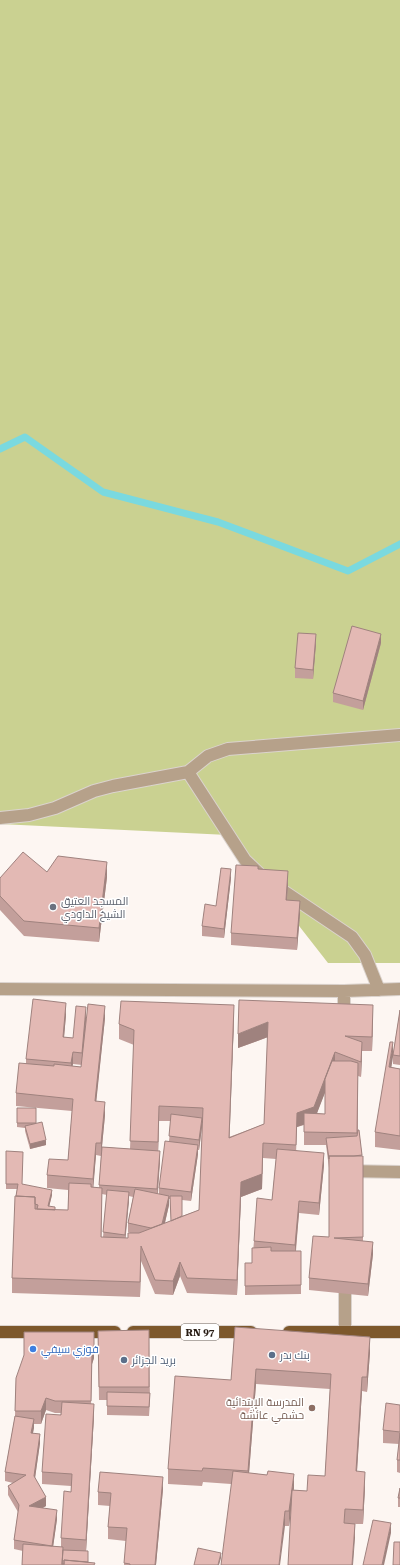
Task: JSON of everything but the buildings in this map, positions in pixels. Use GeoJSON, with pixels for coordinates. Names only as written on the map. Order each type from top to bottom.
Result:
{"type":"FeatureCollection","features":[{"type":"Feature","properties":{"kind":"main road","name":"RN 97"},"geometry":{"type":"LineString","coordinates":[[0,1332],[400,1332]]}},
{"type":"Feature","properties":{"kind":"street"},"geometry":{"type":"LineString","coordinates":[[0,818],[29,815],[49,809],[94,791],[113,786],[188,772],[208,756],[228,749],[400,735]]}},
{"type":"Feature","properties":{"kind":"street"},"geometry":{"type":"LineString","coordinates":[[188,772],[245,860],[264,878],[352,937],[364,955],[378,990]]}},
{"type":"Feature","properties":{"kind":"street"},"geometry":{"type":"LineString","coordinates":[[0,989],[400,989]]}},
{"type":"Feature","properties":{"kind":"street"},"geometry":{"type":"LineString","coordinates":[[344,990],[344,1030]]}},
{"type":"Feature","properties":{"kind":"street"},"geometry":{"type":"LineString","coordinates":[[344,1171],[400,1172]]}},
{"type":"Feature","properties":{"kind":"street"},"geometry":{"type":"LineString","coordinates":[[344,1263],[344,1355]]}},
{"type":"Feature","properties":{"kind":"green space"},"geometry":{"type":"Polygon","coordinates":[[[0,0],[400,0],[400,963],[328,963],[228,835],[0,824],[0,0]]]}},
{"type":"Feature","properties":{"kind":"waterway"},"geometry":{"type":"LineString","coordinates":[[0,449],[25,437],[103,492],[218,522],[348,571],[400,544]]}},
{"type":"Feature","properties":{"kind":"place","name":"المسجد العتيق الشيخ الداودي"},"geometry":{"type":"Point","coordinates":[53,907]}},
{"type":"Feature","properties":{"kind":"place","name":"فوزي سيفي"},"geometry":{"type":"Point","coordinates":[33,1349]}},
{"type":"Feature","properties":{"kind":"place","name":"بنك بدر"},"geometry":{"type":"Point","coordinates":[272,1355]}},
{"type":"Feature","properties":{"kind":"place","name":"بريد الجزائر"},"geometry":{"type":"Point","coordinates":[124,1360]}},
{"type":"Feature","properties":{"kind":"place","name":"المدرسة الإبتدائية حشمي عائشة"},"geometry":{"type":"Point","coordinates":[312,1408]}}]}
